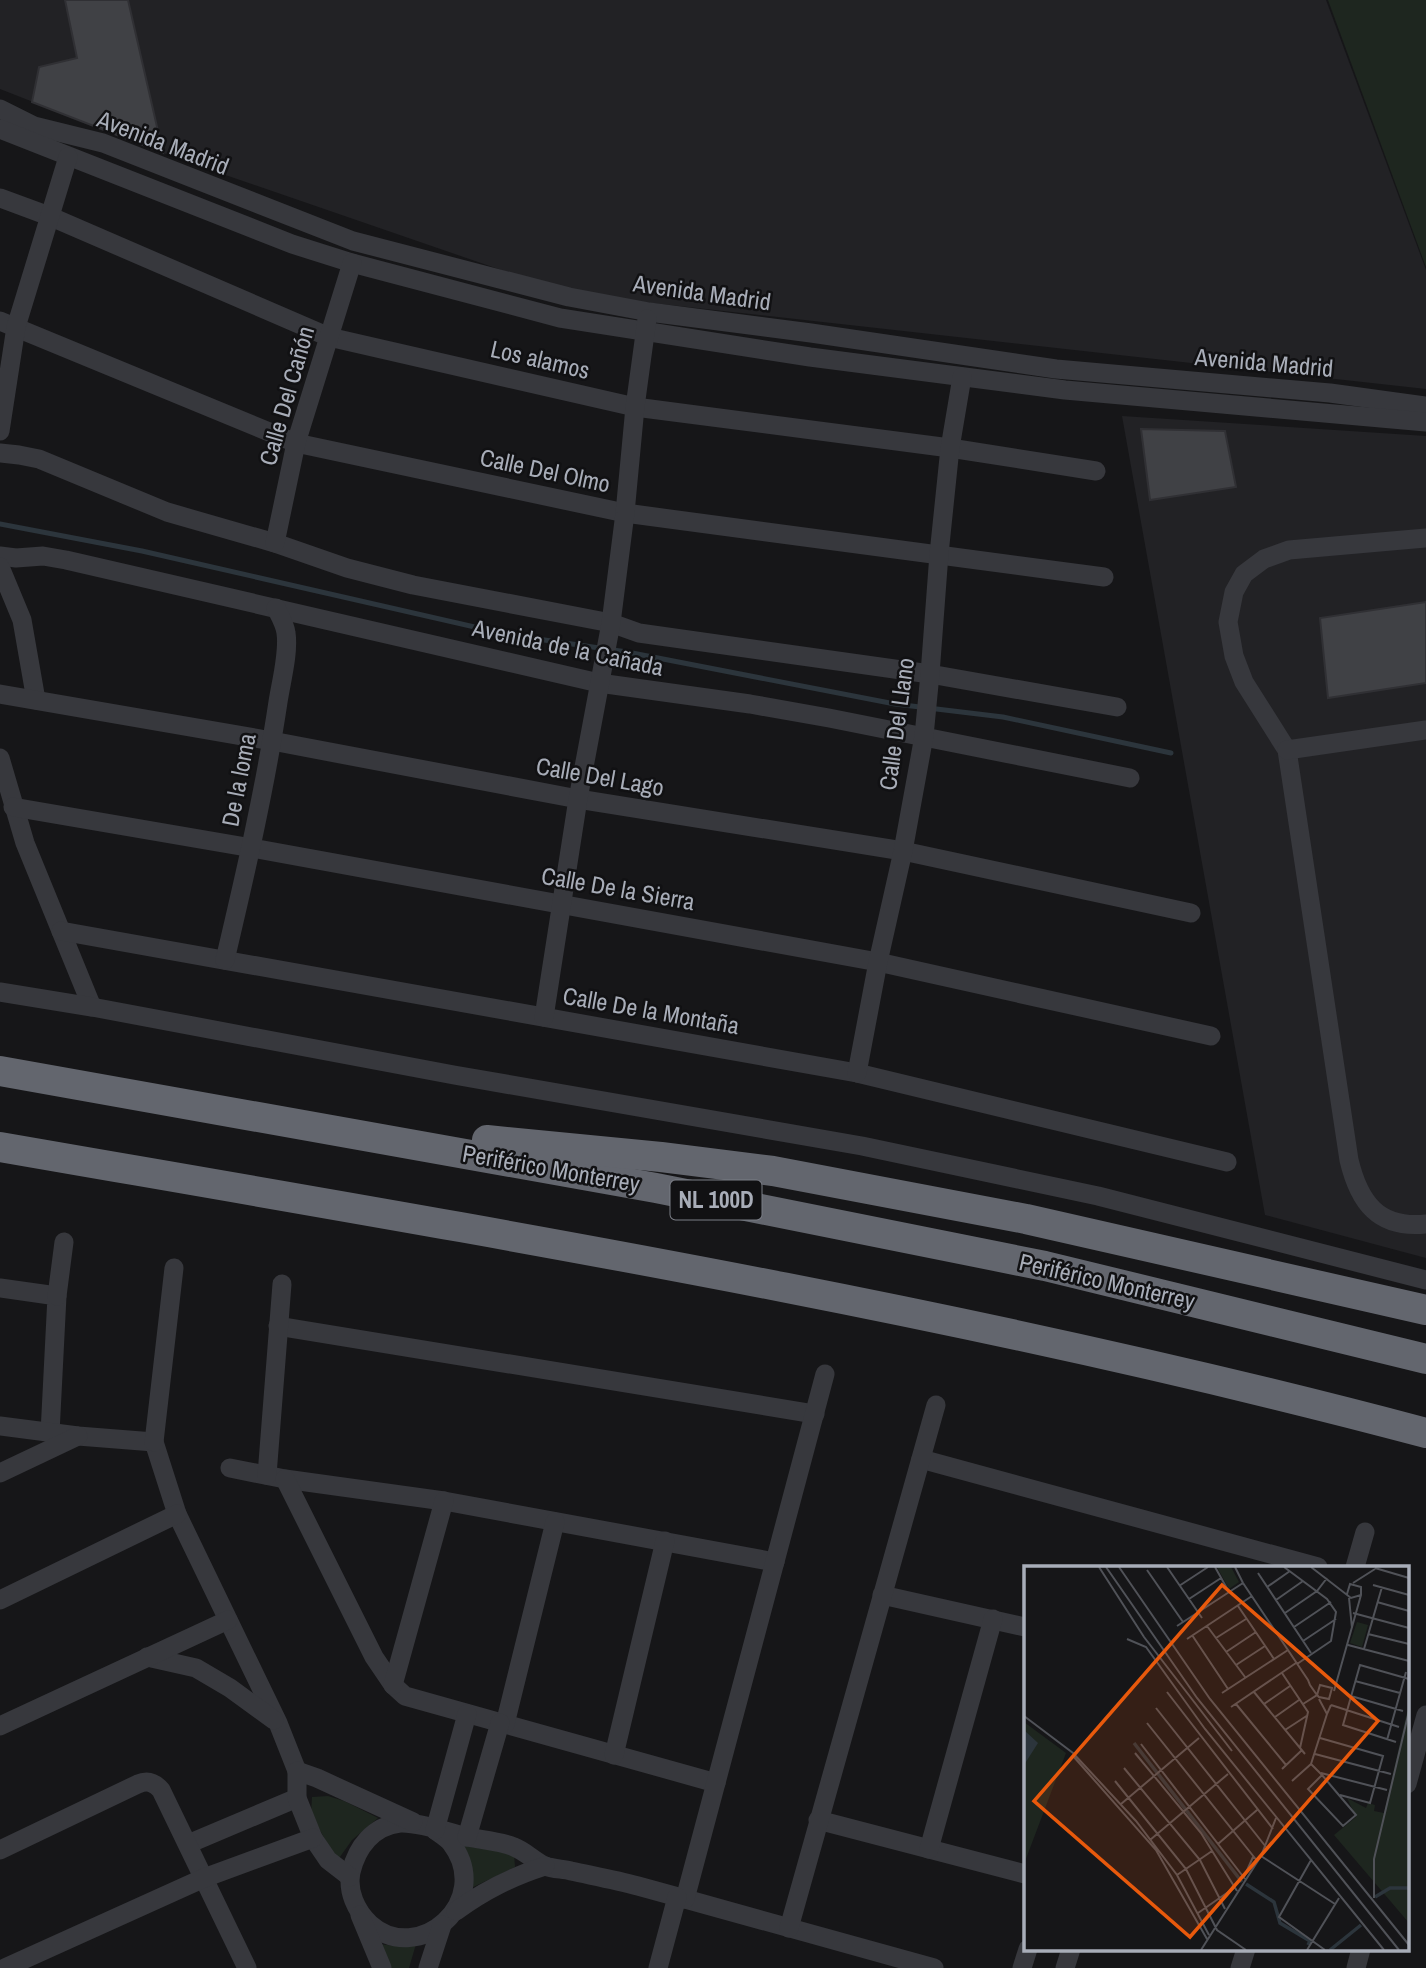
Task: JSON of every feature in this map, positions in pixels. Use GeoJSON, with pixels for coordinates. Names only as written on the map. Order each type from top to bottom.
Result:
{"type":"FeatureCollection","features":[{"type":"Feature","properties":{"kind":"highway","name":"Periférico Monterrey"},"geometry":{"type":"LineString","coordinates":[[0,1071],[656,1188],[1045,1266],[1426,1359]]}},
{"type":"Feature","properties":{"kind":"highway"},"geometry":{"type":"LineString","coordinates":[[400,1141],[430,1136],[459,1138],[661,1157],[773,1171],[1026,1219],[1426,1310]]}},
{"type":"Feature","properties":{"kind":"highway"},"geometry":{"type":"LineString","coordinates":[[0,1147],[609,1254],[973,1325],[1157,1366],[1426,1433]]}},
{"type":"Feature","properties":{"kind":"street","name":"Avenida Madrid"},"geometry":{"type":"LineString","coordinates":[[0,109],[34,126],[103,143],[353,241],[569,297],[647,321],[810,357],[1065,390],[1426,422]]}},
{"type":"Feature","properties":{"kind":"street","name":"Avenida Madrid"},"geometry":{"type":"LineString","coordinates":[[0,130],[292,244],[352,263],[560,318],[647,321],[825,335],[1056,369],[1330,393],[1426,406]]}},
{"type":"Feature","properties":{"kind":"street"},"geometry":{"type":"LineString","coordinates":[[0,431],[8,324],[68,156]]}},
{"type":"Feature","properties":{"kind":"street","name":"Los alamos"},"geometry":{"type":"LineString","coordinates":[[0,198],[329,337],[635,407],[950,448],[1096,471]]}},
{"type":"Feature","properties":{"kind":"street","name":"Calle Del Cañón"},"geometry":{"type":"LineString","coordinates":[[275,543],[296,443],[352,263]]}},
{"type":"Feature","properties":{"kind":"street"},"geometry":{"type":"LineString","coordinates":[[544,1017],[578,799],[610,629],[647,321]]}},
{"type":"Feature","properties":{"kind":"street","name":"Calle Del Olmo"},"geometry":{"type":"LineString","coordinates":[[8,324],[296,443],[625,513],[1104,577]]}},
{"type":"Feature","properties":{"kind":"street","name":"Calle Del Llano"},"geometry":{"type":"LineString","coordinates":[[856,1073],[903,852],[925,731],[950,448],[962,377]]}},
{"type":"Feature","properties":{"kind":"street","name":"Avenida de la Cañada"},"geometry":{"type":"LineString","coordinates":[[0,453],[39,459],[167,512],[378,576],[610,629],[930,674],[1117,707]]}},
{"type":"Feature","properties":{"kind":"street"},"geometry":{"type":"LineString","coordinates":[[1426,538],[1289,550],[1264,559],[1244,574],[1234,592],[1228,622],[1234,656],[1244,682],[1287,750],[1354,1183],[1363,1199],[1378,1214],[1398,1223],[1426,1224]]}},
{"type":"Feature","properties":{"kind":"street","name":"Avenida de la Cañada"},"geometry":{"type":"LineString","coordinates":[[0,556],[43,556],[66,560],[600,677],[925,731],[1129,778]]}},
{"type":"Feature","properties":{"kind":"street"},"geometry":{"type":"LineString","coordinates":[[0,567],[22,620],[36,700]]}},
{"type":"Feature","properties":{"kind":"street","name":"De la loma"},"geometry":{"type":"LineString","coordinates":[[225,960],[252,848],[272,741],[286,635],[276,608]]}},
{"type":"Feature","properties":{"kind":"street","name":"Calle Del Lago"},"geometry":{"type":"LineString","coordinates":[[0,694],[272,741],[578,799],[903,852],[1191,913]]}},
{"type":"Feature","properties":{"kind":"street"},"geometry":{"type":"LineString","coordinates":[[1287,750],[1426,730]]}},
{"type":"Feature","properties":{"kind":"street"},"geometry":{"type":"LineString","coordinates":[[0,758],[25,843],[92,1007]]}},
{"type":"Feature","properties":{"kind":"street","name":"Calle De la Sierra"},"geometry":{"type":"LineString","coordinates":[[13,807],[561,903],[878,962],[1211,1036]]}},
{"type":"Feature","properties":{"kind":"street","name":"Calle De la Montaña"},"geometry":{"type":"LineString","coordinates":[[61,931],[856,1073],[1227,1162]]}},
{"type":"Feature","properties":{"kind":"street"},"geometry":{"type":"LineString","coordinates":[[0,992],[862,1146],[1098,1196],[1426,1280]]}},
{"type":"Feature","properties":{"kind":"street"},"geometry":{"type":"LineString","coordinates":[[50,1433],[57,1296],[64,1242]]}},
{"type":"Feature","properties":{"kind":"street"},"geometry":{"type":"LineString","coordinates":[[174,1268],[155,1442],[177,1514],[278,1723],[298,1771],[297,1798],[313,1838],[328,1860],[350,1877]]}},
{"type":"Feature","properties":{"kind":"street"},"geometry":{"type":"LineString","coordinates":[[282,1284],[278,1325],[276,1477],[374,1657],[393,1685],[405,1696],[716,1783]]}},
{"type":"Feature","properties":{"kind":"street"},"geometry":{"type":"LineString","coordinates":[[0,1288],[57,1296]]}},
{"type":"Feature","properties":{"kind":"street"},"geometry":{"type":"LineString","coordinates":[[278,1325],[815,1414]]}},
{"type":"Feature","properties":{"kind":"street"},"geometry":{"type":"LineString","coordinates":[[658,1968],[716,1783],[825,1374]]}},
{"type":"Feature","properties":{"kind":"street"},"geometry":{"type":"LineString","coordinates":[[789,1928],[936,1405]]}},
{"type":"Feature","properties":{"kind":"street"},"geometry":{"type":"LineString","coordinates":[[0,1426],[155,1442]]}},
{"type":"Feature","properties":{"kind":"street"},"geometry":{"type":"LineString","coordinates":[[0,1473],[78,1436]]}},
{"type":"Feature","properties":{"kind":"street"},"geometry":{"type":"LineString","coordinates":[[921,1459],[1314,1566]]}},
{"type":"Feature","properties":{"kind":"street"},"geometry":{"type":"LineString","coordinates":[[230,1468],[444,1501],[775,1562]]}},
{"type":"Feature","properties":{"kind":"street"},"geometry":{"type":"LineString","coordinates":[[393,1685],[444,1501]]}},
{"type":"Feature","properties":{"kind":"street"},"geometry":{"type":"LineString","coordinates":[[0,1600],[177,1514]]}},
{"type":"Feature","properties":{"kind":"street"},"geometry":{"type":"LineString","coordinates":[[467,1837],[502,1724],[555,1522]]}},
{"type":"Feature","properties":{"kind":"street"},"geometry":{"type":"LineString","coordinates":[[1355,1566],[1366,1532]]}},
{"type":"Feature","properties":{"kind":"street"},"geometry":{"type":"LineString","coordinates":[[614,1755],[665,1541]]}},
{"type":"Feature","properties":{"kind":"street"},"geometry":{"type":"LineString","coordinates":[[882,1595],[1024,1627]]}},
{"type":"Feature","properties":{"kind":"street"},"geometry":{"type":"LineString","coordinates":[[929,1849],[993,1619]]}},
{"type":"Feature","properties":{"kind":"street"},"geometry":{"type":"LineString","coordinates":[[0,1726],[228,1620]]}},
{"type":"Feature","properties":{"kind":"street"},"geometry":{"type":"LineString","coordinates":[[147,1657],[196,1668],[230,1688],[278,1723]]}},
{"type":"Feature","properties":{"kind":"street"},"geometry":{"type":"LineString","coordinates":[[426,1827],[467,1714]]}},
{"type":"Feature","properties":{"kind":"street"},"geometry":{"type":"LineString","coordinates":[[1408,1779],[1421,1719]]}},
{"type":"Feature","properties":{"kind":"street"},"geometry":{"type":"LineString","coordinates":[[298,1771],[426,1827],[450,1841],[460,1857],[464,1875],[463,1894],[448,1918],[428,1968]]}},
{"type":"Feature","properties":{"kind":"street"},"geometry":{"type":"LineString","coordinates":[[0,1850],[148,1781],[161,1790],[247,1968]]}},
{"type":"Feature","properties":{"kind":"street"},"geometry":{"type":"LineString","coordinates":[[188,1844],[297,1798]]}},
{"type":"Feature","properties":{"kind":"street"},"geometry":{"type":"LineString","coordinates":[[818,1820],[1024,1874]]}},
{"type":"Feature","properties":{"kind":"street"},"geometry":{"type":"LineString","coordinates":[[382,1968],[351,1894],[350,1877],[355,1857],[365,1841],[380,1829],[398,1823],[514,1847],[545,1866],[628,1883],[934,1968]]}},
{"type":"Feature","properties":{"kind":"street"},"geometry":{"type":"LineString","coordinates":[[5,1968],[204,1878],[313,1838]]}},
{"type":"Feature","properties":{"kind":"street"},"geometry":{"type":"LineString","coordinates":[[359,1911],[371,1925],[388,1934],[406,1937],[425,1934],[481,1892],[545,1866]]}},
{"type":"Feature","properties":{"kind":"street"},"geometry":{"type":"LineString","coordinates":[[1022,1968],[1027,1951]]}},
{"type":"Feature","properties":{"kind":"street"},"geometry":{"type":"LineString","coordinates":[[1065,1968],[1070,1951]]}},
{"type":"Feature","properties":{"kind":"street"},"geometry":{"type":"LineString","coordinates":[[1240,1968],[1245,1951]]}},
{"type":"Feature","properties":{"kind":"shaded area"},"geometry":{"type":"Polygon","coordinates":[[[0,0],[1326,0],[1426,270],[1426,389],[571,294],[179,159],[0,89],[0,0]]]}},
{"type":"Feature","properties":{"kind":"shaded area"},"geometry":{"type":"Polygon","coordinates":[[[1328,0],[1426,0],[1426,267],[1328,0]]]}},
{"type":"Feature","properties":{"kind":"shaded area"},"geometry":{"type":"Polygon","coordinates":[[[1122,416],[1426,436],[1426,1258],[1265,1215],[1122,416]]]}},
{"type":"Feature","properties":{"kind":"shaded area"},"geometry":{"type":"Polygon","coordinates":[[[328,1796],[378,1818],[352,1840],[337,1861],[311,1814],[312,1797],[328,1796]]]}},
{"type":"Feature","properties":{"kind":"shaded area"},"geometry":{"type":"Polygon","coordinates":[[[460,1845],[514,1854],[515,1867],[467,1890],[460,1845]]]}},
{"type":"Feature","properties":{"kind":"shaded area"},"geometry":{"type":"Polygon","coordinates":[[[379,1944],[404,1947],[416,1944],[409,1968],[390,1968],[379,1944]]]}},
{"type":"Feature","properties":{"kind":"building"},"geometry":{"type":"Polygon","coordinates":[[[65,0],[128,0],[163,153],[32,102],[39,67],[77,58],[65,0]]]}},
{"type":"Feature","properties":{"kind":"building"},"geometry":{"type":"Polygon","coordinates":[[[1141,429],[1225,431],[1236,487],[1150,500],[1141,429]]]}},
{"type":"Feature","properties":{"kind":"building"},"geometry":{"type":"Polygon","coordinates":[[[1426,602],[1426,683],[1328,698],[1320,618],[1426,602]]]}},
{"type":"Feature","properties":{"kind":"waterway"},"geometry":{"type":"LineString","coordinates":[[0,524],[142,551],[510,635],[627,652],[895,704],[1003,717],[1171,753]]}}]}
